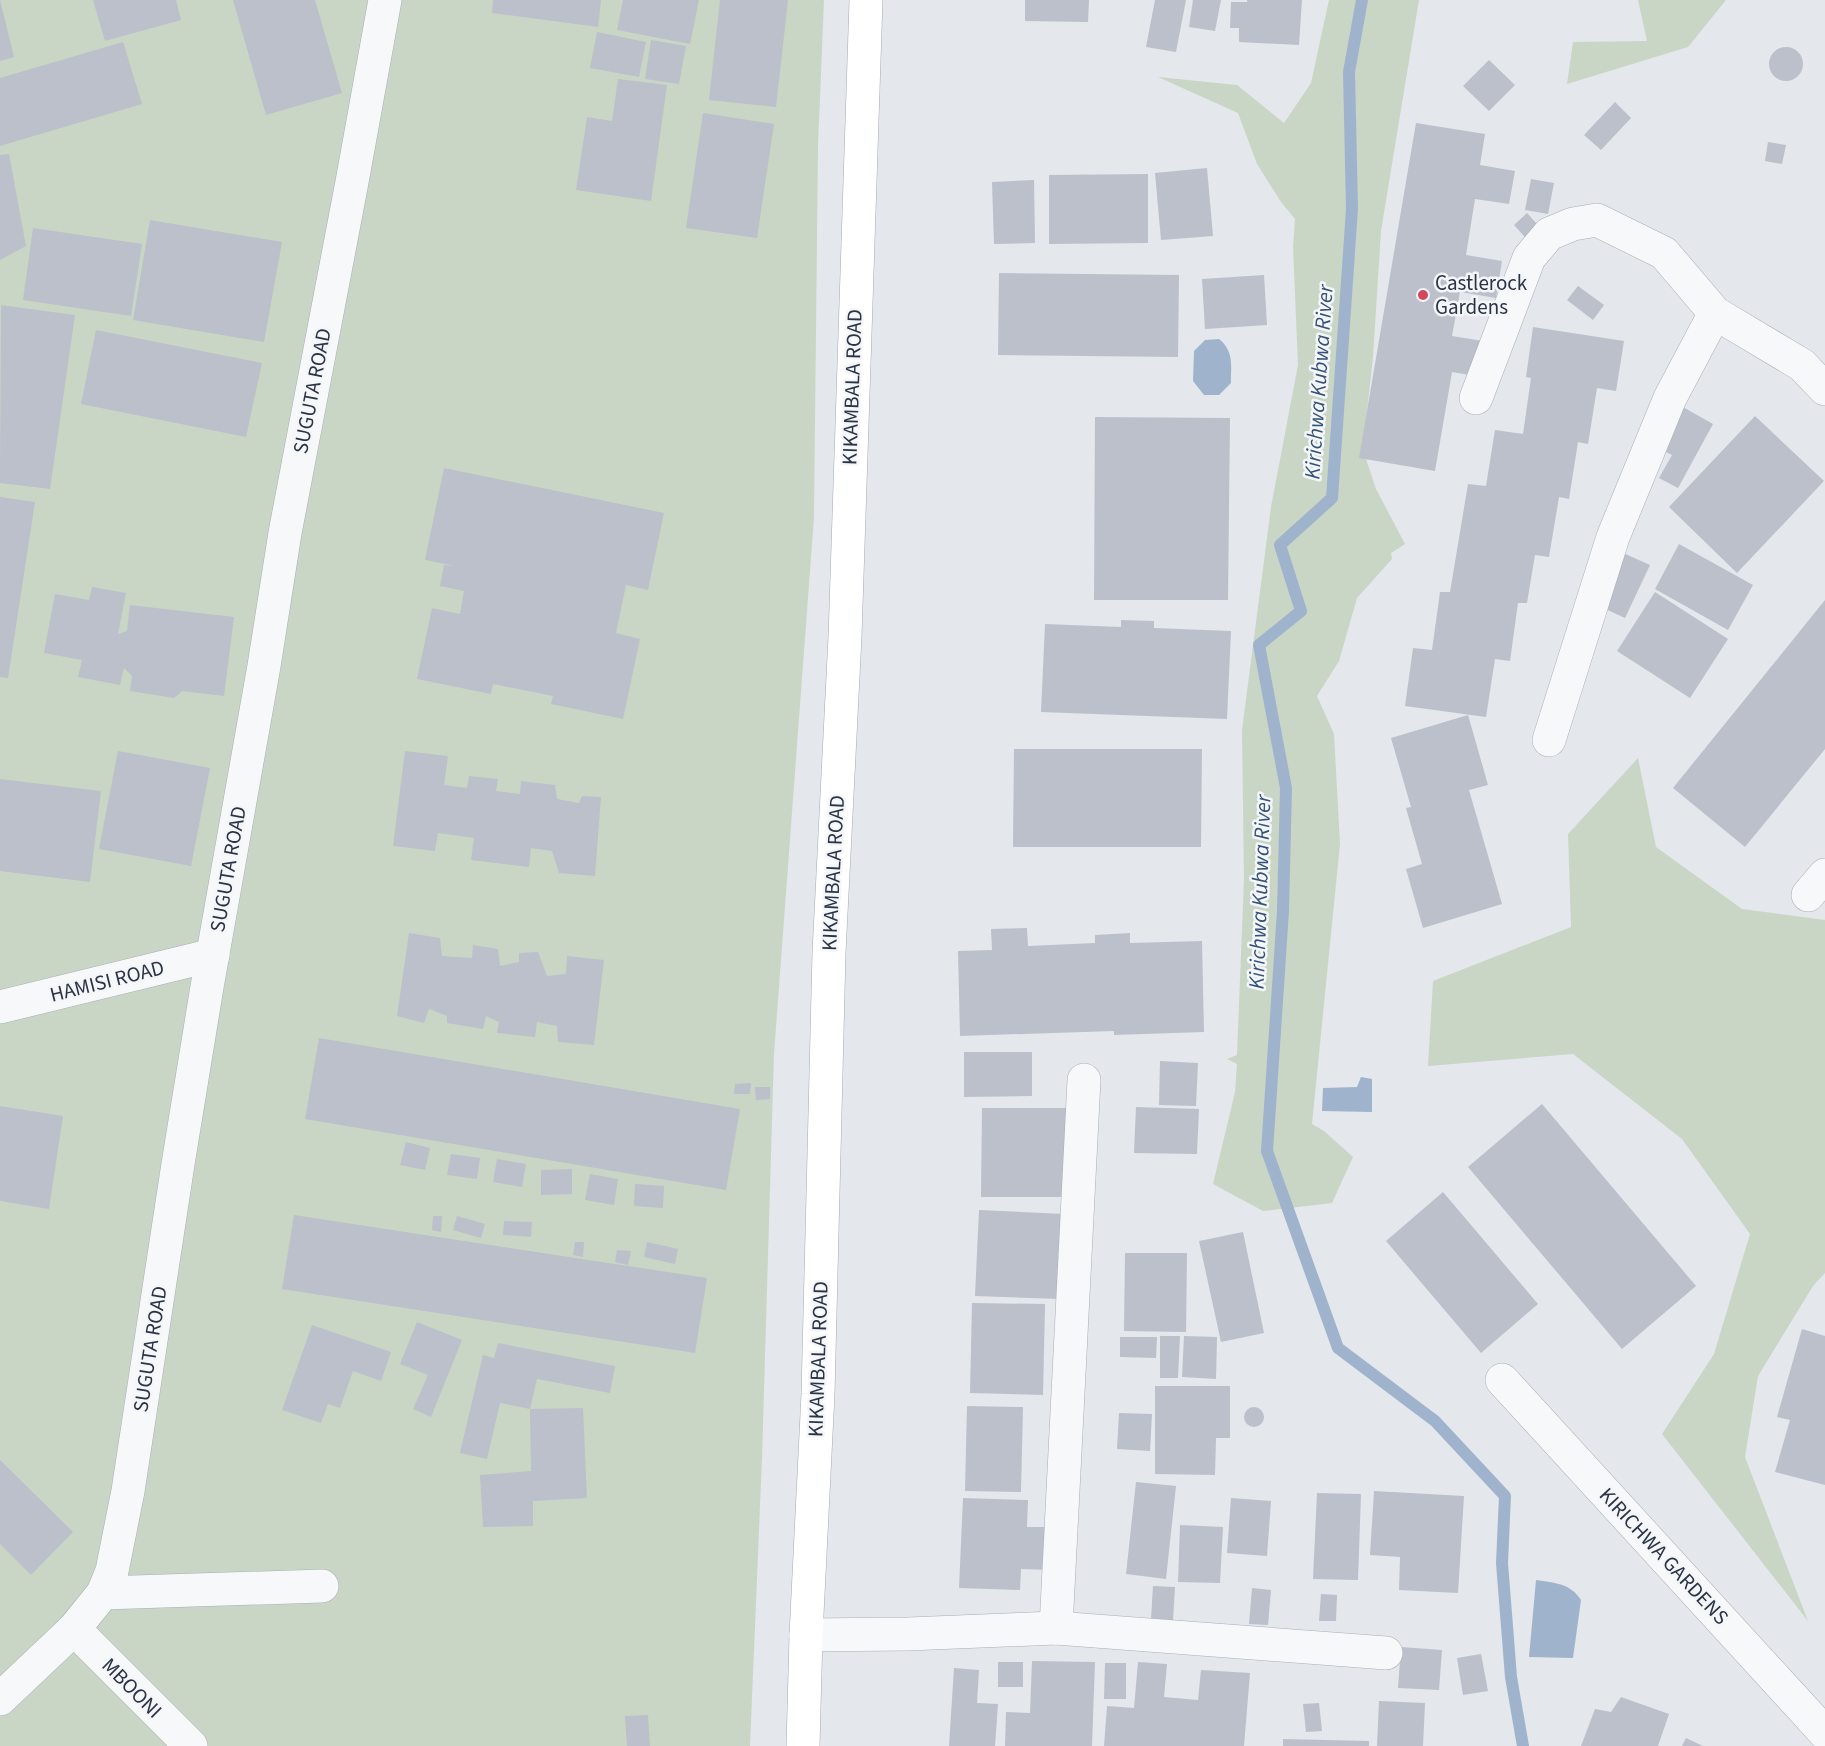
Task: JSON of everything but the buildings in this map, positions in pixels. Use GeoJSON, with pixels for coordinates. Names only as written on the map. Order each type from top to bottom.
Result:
{"type":"FeatureCollection","features":[{"type":"Feature","properties":{"kind":"main road","name":"KIKAMBALA ROAD"},"geometry":{"type":"LineString","coordinates":[[803,1746],[818,1394],[829,953],[845,637],[866,0]]}},
{"type":"Feature","properties":{"kind":"street","name":"SUGUTA ROAD"},"geometry":{"type":"LineString","coordinates":[[0,1699],[74,1629],[103,1593],[112,1571],[128,1491],[178,1164],[285,533],[385,0]]}},
{"type":"Feature","properties":{"kind":"street"},"geometry":{"type":"LineString","coordinates":[[1476,398],[1529,258],[1549,234],[1573,224],[1597,220],[1664,253],[1715,313],[1802,365],[1825,389]]}},
{"type":"Feature","properties":{"kind":"street"},"geometry":{"type":"LineString","coordinates":[[1549,740],[1613,537],[1670,398],[1715,313]]}},
{"type":"Feature","properties":{"kind":"street","name":"HAMISI ROAD"},"geometry":{"type":"LineString","coordinates":[[0,1007],[213,955]]}},
{"type":"Feature","properties":{"kind":"street"},"geometry":{"type":"LineString","coordinates":[[1056,1628],[1084,1080]]}},
{"type":"Feature","properties":{"kind":"street","name":"KIRICHWA GARDENS"},"geometry":{"type":"LineString","coordinates":[[1502,1380],[1825,1733]]}},
{"type":"Feature","properties":{"kind":"street"},"geometry":{"type":"LineString","coordinates":[[103,1593],[322,1586]]}},
{"type":"Feature","properties":{"kind":"street"},"geometry":{"type":"LineString","coordinates":[[806,1635],[908,1634],[1056,1628],[1386,1653]]}},
{"type":"Feature","properties":{"kind":"street","name":"MBOONI"},"geometry":{"type":"LineString","coordinates":[[74,1629],[191,1746]]}},
{"type":"Feature","properties":{"kind":"green space"},"geometry":{"type":"Polygon","coordinates":[[[0,0],[824,0],[818,145],[814,517],[774,1054],[762,1458],[750,1746],[0,1746],[0,0]]]}},
{"type":"Feature","properties":{"kind":"green space"},"geometry":{"type":"Polygon","coordinates":[[[1329,0],[1419,0],[1381,231],[1373,357],[1364,438],[1367,462],[1376,489],[1405,544],[1391,553],[1392,559],[1357,598],[1339,661],[1317,696],[1334,734],[1340,844],[1312,1124],[1324,1131],[1353,1157],[1332,1203],[1263,1211],[1213,1184],[1235,1092],[1237,1064],[1227,1059],[1237,1055],[1244,879],[1242,730],[1271,507],[1298,365],[1293,247],[1295,219],[1281,202],[1257,164],[1238,113],[1158,77],[1237,85],[1284,123],[1311,83],[1329,0]]]}},
{"type":"Feature","properties":{"kind":"green space"},"geometry":{"type":"Polygon","coordinates":[[[1638,0],[1726,0],[1688,47],[1567,84],[1573,42],[1647,41],[1638,0]]]}},
{"type":"Feature","properties":{"kind":"green space"},"geometry":{"type":"Polygon","coordinates":[[[1638,758],[1656,847],[1742,909],[1825,920],[1825,1273],[1813,1286],[1758,1376],[1745,1457],[1808,1621],[1662,1434],[1714,1354],[1750,1234],[1682,1139],[1573,1054],[1428,1066],[1433,981],[1571,927],[1568,834],[1638,758]]]}},
{"type":"Feature","properties":{"kind":"water"},"geometry":{"type":"Polygon","coordinates":[[[1219,339],[1229,353],[1231,383],[1219,395],[1204,395],[1193,381],[1194,351],[1205,340],[1219,339]]]}},
{"type":"Feature","properties":{"kind":"water"},"geometry":{"type":"Polygon","coordinates":[[[1361,1077],[1372,1079],[1372,1112],[1322,1111],[1323,1088],[1357,1087],[1361,1077]]]}},
{"type":"Feature","properties":{"kind":"water"},"geometry":{"type":"Polygon","coordinates":[[[1536,1580],[1567,1587],[1581,1600],[1573,1658],[1529,1657],[1536,1580]]]}},
{"type":"Feature","properties":{"kind":"waterway","name":"Kirichwa Kubwa River"},"geometry":{"type":"LineString","coordinates":[[1362,0],[1349,72],[1352,209],[1332,498],[1280,545],[1301,611],[1259,645],[1286,788],[1283,911],[1267,1151],[1338,1348],[1435,1421],[1505,1496],[1502,1563],[1511,1677],[1523,1746]]}},
{"type":"Feature","properties":{"kind":"place","name":"Castlerock Gardens"},"geometry":{"type":"Point","coordinates":[1423,295]}}]}
